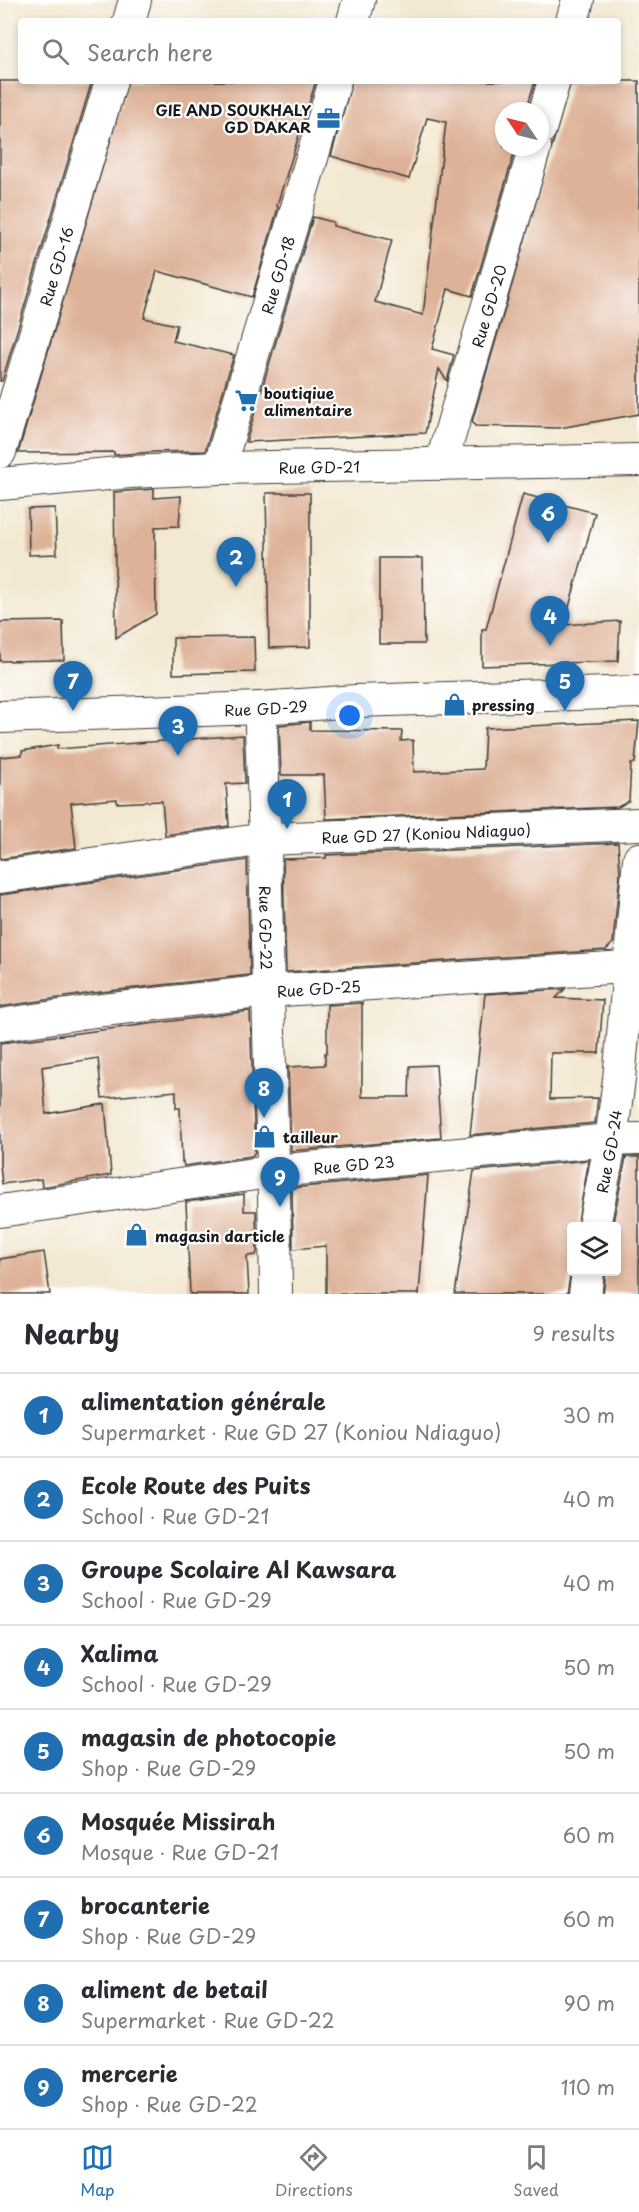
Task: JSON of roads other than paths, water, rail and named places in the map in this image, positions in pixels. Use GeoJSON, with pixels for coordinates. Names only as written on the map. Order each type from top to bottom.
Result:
{"type":"FeatureCollection","features":[{"type":"Feature","properties":{"kind":"street"},"geometry":{"type":"LineString","coordinates":[[130,18],[135,0]]}},
{"type":"Feature","properties":{"kind":"street"},"geometry":{"type":"LineString","coordinates":[[354,18],[359,0]]}},
{"type":"Feature","properties":{"kind":"street"},"geometry":{"type":"LineString","coordinates":[[573,18],[578,0]]}},
{"type":"Feature","properties":{"kind":"street","name":"Rue GD-16"},"geometry":{"type":"LineString","coordinates":[[0,452],[110,84]]}},
{"type":"Feature","properties":{"kind":"street","name":"Rue GD-18"},"geometry":{"type":"LineString","coordinates":[[219,468],[334,84]]}},
{"type":"Feature","properties":{"kind":"street"},"geometry":{"type":"LineString","coordinates":[[548,102],[553,84]]}},
{"type":"Feature","properties":{"kind":"street","name":"Rue GD-20"},"geometry":{"type":"LineString","coordinates":[[441,464],[532,156]]}},
{"type":"Feature","properties":{"kind":"street","name":"Rue GD-21"},"geometry":{"type":"LineString","coordinates":[[0,484],[130,472],[219,468],[639,460]]}},
{"type":"Feature","properties":{"kind":"street","name":"Rue GD-29"},"geometry":{"type":"LineString","coordinates":[[0,717],[260,708],[356,701],[639,692]]}},
{"type":"Feature","properties":{"kind":"street","name":"Rue GD-22"},"geometry":{"type":"LineString","coordinates":[[260,708],[266,839],[276,1294]]}},
{"type":"Feature","properties":{"kind":"street","name":"Rue GD 27 (Koniou Ndiaguo)"},"geometry":{"type":"LineString","coordinates":[[0,877],[266,839],[639,824]]}},
{"type":"Feature","properties":{"kind":"street","name":"Rue GD-24"},"geometry":{"type":"LineString","coordinates":[[596,1222],[625,1139],[619,1079],[634,966],[639,859]]}},
{"type":"Feature","properties":{"kind":"street","name":"Rue GD-25"},"geometry":{"type":"LineString","coordinates":[[0,1025],[95,1011],[268,991],[634,966]]}},
{"type":"Feature","properties":{"kind":"street","name":"Rue GD 23"},"geometry":{"type":"LineString","coordinates":[[0,1212],[275,1171],[625,1139]]}},
{"type":"Feature","properties":{"kind":"street"},"geometry":{"type":"LineString","coordinates":[[585,1294],[587,1276]]}},
{"type":"Feature","properties":{"kind":"place","name":"GIE AND SOUKHALY GD DAKAR"},"geometry":{"type":"Point","coordinates":[329,118]}},
{"type":"Feature","properties":{"kind":"place","name":"boutiqiue alimentaire"},"geometry":{"type":"Point","coordinates":[246,401]}},
{"type":"Feature","properties":{"kind":"place","name":"Mosquée Missirah"},"geometry":{"type":"Point","coordinates":[548,543]}},
{"type":"Feature","properties":{"kind":"place","name":"Ecole Route des Puits"},"geometry":{"type":"Point","coordinates":[236,587]}},
{"type":"Feature","properties":{"kind":"place","name":"Xalima"},"geometry":{"type":"Point","coordinates":[550,646]}},
{"type":"Feature","properties":{"kind":"place","name":"pressing"},"geometry":{"type":"Point","coordinates":[454,704]}},
{"type":"Feature","properties":{"kind":"place","name":"brocanterie"},"geometry":{"type":"Point","coordinates":[73,711]}},
{"type":"Feature","properties":{"kind":"place","name":"magasin de photocopie"},"geometry":{"type":"Point","coordinates":[565,711]}},
{"type":"Feature","properties":{"kind":"place","name":"Groupe Scolaire Al Kawsara"},"geometry":{"type":"Point","coordinates":[178,756]}},
{"type":"Feature","properties":{"kind":"place","name":"alimentation générale"},"geometry":{"type":"Point","coordinates":[287,829]}},
{"type":"Feature","properties":{"kind":"place","name":"aliment de betail"},"geometry":{"type":"Point","coordinates":[264,1118]}},
{"type":"Feature","properties":{"kind":"place","name":"tailleur"},"geometry":{"type":"Point","coordinates":[265,1136]}},
{"type":"Feature","properties":{"kind":"place","name":"mercerie"},"geometry":{"type":"Point","coordinates":[280,1207]}},
{"type":"Feature","properties":{"kind":"place","name":"magasin darticle"},"geometry":{"type":"Point","coordinates":[137,1235]}}]}
